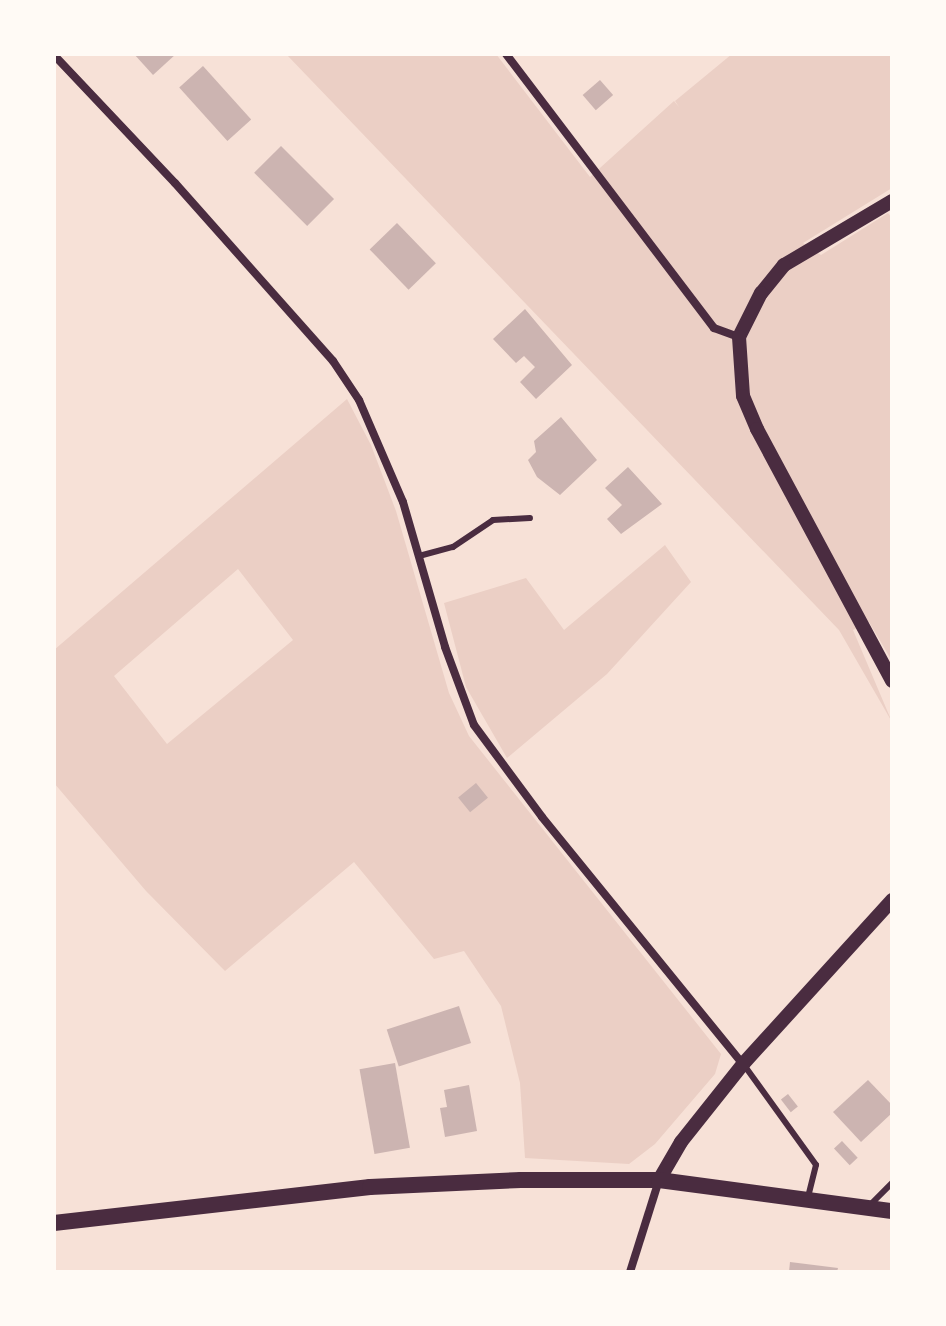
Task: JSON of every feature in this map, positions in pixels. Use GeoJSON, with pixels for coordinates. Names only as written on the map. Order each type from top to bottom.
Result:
{"type":"FeatureCollection","features":[{"type":"Feature","properties":{"kind":"main road"},"geometry":{"type":"LineString","coordinates":[[54,1223],[370,1187],[659,1180],[808,1197],[892,1211]]}},
{"type":"Feature","properties":{"kind":"street"},"geometry":{"type":"LineString","coordinates":[[506,54],[714,328],[739,337]]}},
{"type":"Feature","properties":{"kind":"street"},"geometry":{"type":"LineString","coordinates":[[54,55],[98,97],[333,361],[381,442],[474,725],[542,817],[743,1064]]}},
{"type":"Feature","properties":{"kind":"street"},"geometry":{"type":"LineString","coordinates":[[892,201],[784,265],[761,293],[739,337],[743,396],[752,418],[892,681]]}},
{"type":"Feature","properties":{"kind":"street"},"geometry":{"type":"LineString","coordinates":[[630,1272],[659,1180],[681,1142],[743,1064],[892,900]]}},
{"type":"Feature","properties":{"kind":"lane"},"geometry":{"type":"LineString","coordinates":[[419,556],[453,547],[493,520],[530,518]]}},
{"type":"Feature","properties":{"kind":"lane"},"geometry":{"type":"LineString","coordinates":[[743,1064],[816,1165],[808,1197]]}},
{"type":"Feature","properties":{"kind":"lane"},"geometry":{"type":"LineString","coordinates":[[867,1208],[892,1183]]}},
{"type":"Feature","properties":{"kind":"shaded area"},"geometry":{"type":"Polygon","coordinates":[[[286,54],[496,54],[590,177],[674,101],[679,107],[675,101],[732,54],[892,54],[892,188],[803,243],[821,255],[888,213],[892,218],[892,661],[869,622],[853,630],[892,722],[839,630],[286,54]]]}},
{"type":"Feature","properties":{"kind":"shaded area"},"geometry":{"type":"Polygon","coordinates":[[[347,399],[371,445],[396,511],[449,693],[469,736],[721,1054],[715,1074],[655,1144],[629,1164],[525,1158],[520,1083],[501,1006],[464,951],[434,959],[354,862],[225,971],[146,891],[54,783],[54,650],[347,399]],[[238,569],[114,676],[167,744],[293,640],[238,569]]]}},
{"type":"Feature","properties":{"kind":"shaded area"},"geometry":{"type":"Polygon","coordinates":[[[665,545],[691,582],[607,674],[507,758],[466,687],[444,603],[526,578],[564,630],[665,545]]]}},
{"type":"Feature","properties":{"kind":"building"},"geometry":{"type":"Polygon","coordinates":[[[134,54],[176,54],[153,75],[134,54]]]}},
{"type":"Feature","properties":{"kind":"building"},"geometry":{"type":"Polygon","coordinates":[[[203,66],[251,120],[227,141],[179,87],[203,66]]]}},
{"type":"Feature","properties":{"kind":"building"},"geometry":{"type":"Polygon","coordinates":[[[600,80],[613,95],[596,110],[583,95],[600,80]]]}},
{"type":"Feature","properties":{"kind":"building"},"geometry":{"type":"Polygon","coordinates":[[[281,146],[334,199],[307,226],[254,173],[281,146]]]}},
{"type":"Feature","properties":{"kind":"building"},"geometry":{"type":"Polygon","coordinates":[[[397,223],[436,263],[409,290],[370,249],[397,223]]]}},
{"type":"Feature","properties":{"kind":"building"},"geometry":{"type":"Polygon","coordinates":[[[525,309],[572,365],[536,399],[520,382],[535,367],[524,356],[516,363],[493,339],[525,309]]]}},
{"type":"Feature","properties":{"kind":"building"},"geometry":{"type":"Polygon","coordinates":[[[561,417],[597,460],[560,495],[537,477],[528,460],[536,452],[534,441],[561,417]]]}},
{"type":"Feature","properties":{"kind":"building"},"geometry":{"type":"Polygon","coordinates":[[[628,467],[662,504],[621,534],[607,519],[622,505],[605,488],[628,467]]]}},
{"type":"Feature","properties":{"kind":"building"},"geometry":{"type":"Polygon","coordinates":[[[476,783],[488,798],[470,812],[458,797],[476,783]]]}},
{"type":"Feature","properties":{"kind":"building"},"geometry":{"type":"Polygon","coordinates":[[[459,1006],[471,1043],[399,1067],[387,1029],[459,1006]]]}},
{"type":"Feature","properties":{"kind":"building"},"geometry":{"type":"Polygon","coordinates":[[[395,1063],[410,1148],[374,1154],[360,1069],[395,1063]]]}},
{"type":"Feature","properties":{"kind":"building"},"geometry":{"type":"Polygon","coordinates":[[[868,1080],[892,1105],[892,1113],[861,1142],[833,1112],[868,1080]]]}},
{"type":"Feature","properties":{"kind":"building"},"geometry":{"type":"Polygon","coordinates":[[[469,1085],[477,1131],[445,1137],[440,1108],[447,1107],[444,1090],[469,1085]]]}},
{"type":"Feature","properties":{"kind":"building"},"geometry":{"type":"Polygon","coordinates":[[[788,1094],[798,1107],[791,1112],[781,1100],[788,1094]]]}},
{"type":"Feature","properties":{"kind":"building"},"geometry":{"type":"Polygon","coordinates":[[[842,1141],[858,1158],[850,1165],[834,1149],[842,1141]]]}},
{"type":"Feature","properties":{"kind":"building"},"geometry":{"type":"Polygon","coordinates":[[[790,1262],[838,1268],[837,1272],[789,1272],[790,1262]]]}}]}
